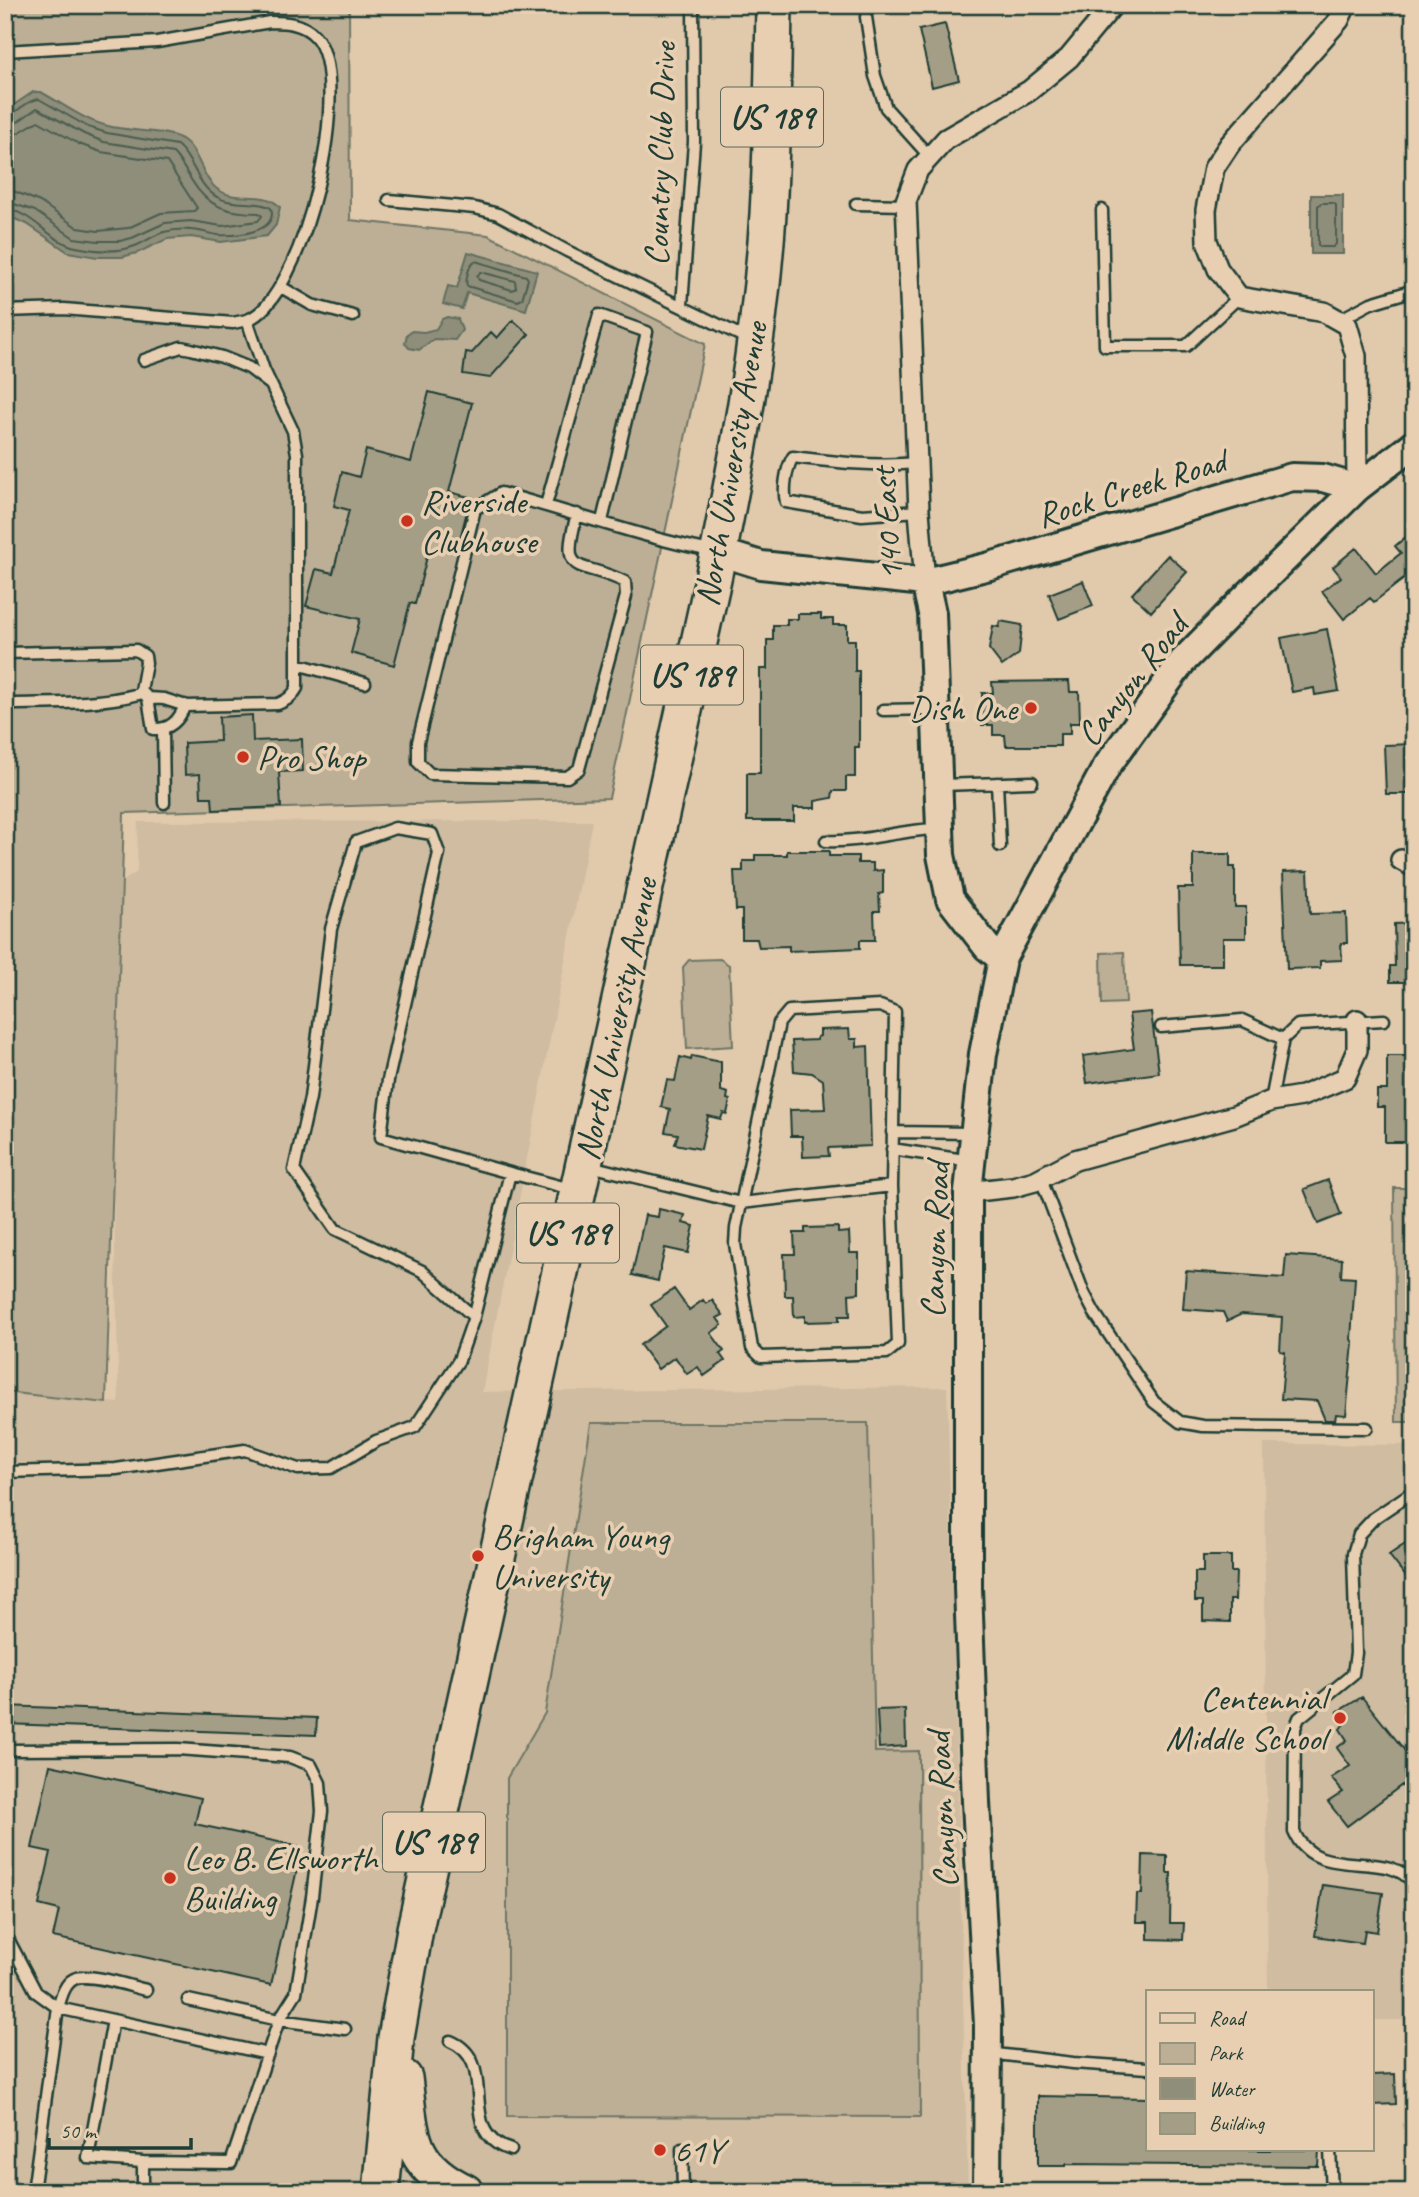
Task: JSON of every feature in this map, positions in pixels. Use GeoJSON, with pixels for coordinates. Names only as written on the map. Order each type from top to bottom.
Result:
{"type":"FeatureCollection","features":[{"type":"Feature","properties":{"kind":"highway","name":"North University Avenue"},"geometry":{"type":"LineString","coordinates":[[381,2192],[386,2123],[400,2015],[415,1929],[719,552],[735,467],[754,342],[768,215],[774,5]]}},
{"type":"Feature","properties":{"kind":"highway"},"geometry":{"type":"LineString","coordinates":[[400,2015],[402,2068],[408,2117],[419,2155],[436,2176],[465,2192]]}},
{"type":"Feature","properties":{"kind":"main road","name":"Canyon Road"},"geometry":{"type":"LineString","coordinates":[[987,2192],[988,2053],[968,1588],[968,1192],[983,1054],[1002,959],[1107,766],[1182,662],[1357,488],[1414,444]]}},
{"type":"Feature","properties":{"kind":"main road","name":"Rock Creek Road"},"geometry":{"type":"LineString","coordinates":[[719,552],[761,565],[925,582],[990,566],[1292,477],[1323,478],[1357,488]]}},
{"type":"Feature","properties":{"kind":"main road","name":"140 East"},"geometry":{"type":"LineString","coordinates":[[925,582],[932,613],[941,855],[950,899],[987,947],[1002,959]]}},
{"type":"Feature","properties":{"kind":"street","name":"140 East"},"geometry":{"type":"LineString","coordinates":[[925,582],[919,511],[906,205],[918,170],[946,139],[1029,91],[1069,58],[1113,5]]}},
{"type":"Feature","properties":{"kind":"street"},"geometry":{"type":"LineString","coordinates":[[1346,5],[1339,20],[1230,144],[1214,169],[1206,209],[1207,241],[1218,269],[1239,297],[1324,312],[1348,325],[1356,356],[1357,488]]}},
{"type":"Feature","properties":{"kind":"street"},"geometry":{"type":"LineString","coordinates":[[968,1192],[1013,1187],[1041,1179],[1075,1160],[1234,1116],[1271,1101],[1302,1096],[1345,1078],[1357,1050],[1357,1020]]}},
{"type":"Feature","properties":{"kind":"lane","name":"Country Club Drive"},"geometry":{"type":"LineString","coordinates":[[682,305],[694,142],[693,5]]}},
{"type":"Feature","properties":{"kind":"lane"},"geometry":{"type":"LineString","coordinates":[[866,18],[874,76],[886,108],[930,157]]}},
{"type":"Feature","properties":{"kind":"lane"},"geometry":{"type":"LineString","coordinates":[[5,51],[157,42],[270,22],[298,26],[306,28],[322,47],[328,71],[330,102],[322,169],[291,269],[281,287],[256,317],[233,323],[64,309],[5,311]]}},
{"type":"Feature","properties":{"kind":"lane","name":"Country Club Drive"},"geometry":{"type":"LineString","coordinates":[[388,200],[475,208],[498,214],[754,342]]}},
{"type":"Feature","properties":{"kind":"lane"},"geometry":{"type":"LineString","coordinates":[[856,204],[906,205]]}},
{"type":"Feature","properties":{"kind":"lane"},"geometry":{"type":"LineString","coordinates":[[1102,209],[1105,346],[1186,346],[1239,297]]}},
{"type":"Feature","properties":{"kind":"lane"},"geometry":{"type":"LineString","coordinates":[[281,287],[313,305],[353,316]]}},
{"type":"Feature","properties":{"kind":"lane"},"geometry":{"type":"LineString","coordinates":[[1339,320],[1371,303],[1414,290]]}},
{"type":"Feature","properties":{"kind":"lane"},"geometry":{"type":"LineString","coordinates":[[546,505],[599,316],[647,332],[602,521]]}},
{"type":"Feature","properties":{"kind":"lane"},"geometry":{"type":"LineString","coordinates":[[5,704],[145,694],[185,705],[278,704],[288,700],[297,688],[297,454],[293,431],[270,384],[247,320]]}},
{"type":"Feature","properties":{"kind":"lane"},"geometry":{"type":"LineString","coordinates":[[144,360],[181,347],[222,357],[249,368],[270,384]]}},
{"type":"Feature","properties":{"kind":"lane"},"geometry":{"type":"LineString","coordinates":[[917,463],[873,464],[793,457],[785,496],[786,502],[862,515],[919,511]]}},
{"type":"Feature","properties":{"kind":"lane"},"geometry":{"type":"LineString","coordinates":[[577,514],[569,545],[572,561],[583,569],[625,582],[626,596],[579,769],[567,776],[430,774],[418,762],[418,742],[475,509],[501,493],[546,505],[602,521],[673,543],[719,552]]}},
{"type":"Feature","properties":{"kind":"lane"},"geometry":{"type":"LineString","coordinates":[[5,653],[145,649],[145,694],[153,729],[163,729],[177,720],[185,705]]}},
{"type":"Feature","properties":{"kind":"lane"},"geometry":{"type":"LineString","coordinates":[[297,664],[365,683]]}},
{"type":"Feature","properties":{"kind":"lane"},"geometry":{"type":"LineString","coordinates":[[883,710],[934,709]]}},
{"type":"Feature","properties":{"kind":"lane"},"geometry":{"type":"LineString","coordinates":[[163,729],[164,803]]}},
{"type":"Feature","properties":{"kind":"lane"},"geometry":{"type":"LineString","coordinates":[[938,785],[1031,782]]}},
{"type":"Feature","properties":{"kind":"lane"},"geometry":{"type":"LineString","coordinates":[[998,783],[1000,846]]}},
{"type":"Feature","properties":{"kind":"lane"},"geometry":{"type":"LineString","coordinates":[[474,1317],[422,1271],[335,1229],[293,1170],[310,1098],[331,929],[356,842],[395,828],[432,835],[439,853],[388,1080],[381,1137],[510,1173],[581,1177],[741,1203],[892,1185]]}},
{"type":"Feature","properties":{"kind":"lane"},"geometry":{"type":"LineString","coordinates":[[826,841],[864,841],[917,828],[940,828]]}},
{"type":"Feature","properties":{"kind":"lane"},"geometry":{"type":"LineString","coordinates":[[880,1006],[895,1012],[892,1132],[898,1344],[887,1353],[761,1357],[752,1348],[735,1244],[741,1203],[779,1023],[789,1011],[880,1006]]}},
{"type":"Feature","properties":{"kind":"lane"},"geometry":{"type":"LineString","coordinates":[[1161,1027],[1242,1020],[1283,1038]]}},
{"type":"Feature","properties":{"kind":"lane"},"geometry":{"type":"LineString","coordinates":[[1271,1101],[1283,1038],[1298,1025],[1384,1020]]}},
{"type":"Feature","properties":{"kind":"lane"},"geometry":{"type":"LineString","coordinates":[[892,1132],[974,1133]]}},
{"type":"Feature","properties":{"kind":"lane"},"geometry":{"type":"LineString","coordinates":[[892,1149],[971,1161]]}},
{"type":"Feature","properties":{"kind":"lane"},"geometry":{"type":"LineString","coordinates":[[5,1472],[116,1469],[245,1450],[298,1469],[331,1468],[376,1441],[415,1427],[459,1360],[474,1317],[510,1173]]}},
{"type":"Feature","properties":{"kind":"lane"},"geometry":{"type":"LineString","coordinates":[[1041,1179],[1083,1291],[1094,1312],[1154,1402],[1180,1422],[1203,1426],[1367,1428]]}},
{"type":"Feature","properties":{"kind":"lane"},"geometry":{"type":"LineString","coordinates":[[1414,1491],[1374,1518],[1359,1534],[1353,1554],[1356,1653],[1353,1674],[1299,1718],[1295,1728],[1294,1832],[1299,1843],[1309,1852],[1327,1861],[1376,1866],[1395,1871],[1414,1884]]}},
{"type":"Feature","properties":{"kind":"lane"},"geometry":{"type":"LineString","coordinates":[[5,1750],[178,1749],[290,1758],[311,1765],[320,1783],[322,1811],[313,1897],[296,1993],[279,2020],[231,2163],[89,2158],[113,2020]]}},
{"type":"Feature","properties":{"kind":"lane"},"geometry":{"type":"LineString","coordinates":[[5,1933],[36,1992],[58,2008],[268,2054]]}},
{"type":"Feature","properties":{"kind":"lane"},"geometry":{"type":"LineString","coordinates":[[33,2192],[62,1992],[73,1979],[88,1977],[146,1990]]}},
{"type":"Feature","properties":{"kind":"lane"},"geometry":{"type":"LineString","coordinates":[[188,2000],[279,2020],[345,2029]]}},
{"type":"Feature","properties":{"kind":"lane"},"geometry":{"type":"LineString","coordinates":[[450,2041],[464,2048],[476,2069],[478,2107],[484,2130],[490,2140],[511,2150]]}},
{"type":"Feature","properties":{"kind":"lane"},"geometry":{"type":"LineString","coordinates":[[988,2053],[1146,2068]]}},
{"type":"Feature","properties":{"kind":"lane"},"geometry":{"type":"LineString","coordinates":[[682,2149],[682,2192]]}},
{"type":"Feature","properties":{"kind":"lane"},"geometry":{"type":"LineString","coordinates":[[1330,2152],[1332,2192]]}},
{"type":"Feature","properties":{"kind":"lane"},"geometry":{"type":"LineString","coordinates":[[143,2162],[143,2192]]}},
{"type":"Feature","properties":{"kind":"shaded area","name":"Brigham Young University"},"geometry":{"type":"Polygon","coordinates":[[[592,821],[482,1392],[947,1387],[968,2192],[5,2192],[5,1392],[119,1403],[106,892],[137,872],[138,822],[592,821]]]}},
{"type":"Feature","properties":{"kind":"shaded area","name":"Centennial Middle School"},"geometry":{"type":"Polygon","coordinates":[[[1264,1444],[1414,1445],[1414,2020],[1374,2020],[1374,1990],[1268,1990],[1264,1444]]]}},
{"type":"Feature","properties":{"kind":"green space"},"geometry":{"type":"Polygon","coordinates":[[[5,5],[349,5],[350,220],[488,235],[705,344],[609,798],[124,813],[106,1403],[5,1392],[5,5]]]}},
{"type":"Feature","properties":{"kind":"green space"},"geometry":{"type":"Polygon","coordinates":[[[1124,952],[1126,1003],[1102,1004],[1101,953],[1124,952]]]}},
{"type":"Feature","properties":{"kind":"green space"},"geometry":{"type":"Polygon","coordinates":[[[720,959],[729,965],[733,1046],[687,1049],[683,967],[689,960],[720,959]]]}},
{"type":"Feature","properties":{"kind":"green space"},"geometry":{"type":"Polygon","coordinates":[[[1394,1188],[1414,1188],[1414,1422],[1396,1422],[1394,1188]]]}},
{"type":"Feature","properties":{"kind":"green space"},"geometry":{"type":"Polygon","coordinates":[[[591,1423],[868,1423],[875,1752],[919,1751],[920,2117],[507,2116],[507,1778],[545,1713],[591,1423]]]}},
{"type":"Feature","properties":{"kind":"water"},"geometry":{"type":"Polygon","coordinates":[[[33,92],[41,92],[99,123],[182,139],[193,150],[209,180],[220,191],[235,196],[267,199],[280,207],[276,225],[267,236],[221,242],[191,237],[167,239],[122,257],[97,257],[68,252],[27,224],[5,215],[5,111],[33,92]]]}},
{"type":"Feature","properties":{"kind":"water"},"geometry":{"type":"Polygon","coordinates":[[[1311,195],[1343,195],[1343,254],[1311,254],[1311,195]]]}},
{"type":"Feature","properties":{"kind":"water"},"geometry":{"type":"Polygon","coordinates":[[[468,252],[537,271],[526,310],[467,293],[462,309],[443,304],[448,286],[457,288],[468,252]]]}},
{"type":"Feature","properties":{"kind":"water"},"geometry":{"type":"Polygon","coordinates":[[[442,319],[458,319],[462,330],[455,340],[434,339],[419,350],[409,348],[405,343],[407,334],[412,331],[436,329],[442,319]]]}},
{"type":"Feature","properties":{"kind":"building"},"geometry":{"type":"Polygon","coordinates":[[[945,24],[959,80],[932,87],[919,30],[945,24]]]}},
{"type":"Feature","properties":{"kind":"building"},"geometry":{"type":"Polygon","coordinates":[[[513,320],[529,334],[490,378],[463,374],[466,352],[472,353],[491,332],[497,338],[513,320]]]}},
{"type":"Feature","properties":{"kind":"building","name":"Riverside Clubhouse"},"geometry":{"type":"Polygon","coordinates":[[[429,392],[472,403],[449,492],[473,498],[460,539],[433,533],[415,604],[410,603],[394,665],[351,653],[360,619],[306,606],[316,569],[333,573],[349,510],[334,506],[342,472],[359,477],[366,450],[411,462],[429,392]]]}},
{"type":"Feature","properties":{"kind":"building"},"geometry":{"type":"Polygon","coordinates":[[[1414,530],[1414,571],[1374,602],[1370,598],[1344,619],[1322,591],[1341,577],[1333,567],[1356,548],[1376,573],[1401,553],[1395,546],[1414,530]]]}},
{"type":"Feature","properties":{"kind":"building"},"geometry":{"type":"Polygon","coordinates":[[[1168,555],[1187,572],[1151,612],[1132,594],[1168,555]]]}},
{"type":"Feature","properties":{"kind":"building"},"geometry":{"type":"Polygon","coordinates":[[[1083,581],[1093,606],[1059,619],[1049,594],[1083,581]]]}},
{"type":"Feature","properties":{"kind":"building"},"geometry":{"type":"Polygon","coordinates":[[[798,614],[821,614],[821,619],[833,619],[833,625],[847,625],[847,640],[855,640],[855,671],[859,671],[859,747],[855,747],[855,777],[846,777],[846,791],[833,791],[832,798],[815,801],[815,808],[794,808],[794,821],[747,821],[747,773],[760,773],[760,669],[767,669],[767,640],[773,640],[773,625],[787,625],[787,619],[798,619],[798,614]]]}},
{"type":"Feature","properties":{"kind":"building"},"geometry":{"type":"Polygon","coordinates":[[[1000,621],[1022,625],[1019,654],[1002,666],[989,649],[993,626],[999,627],[1000,621]]]}},
{"type":"Feature","properties":{"kind":"building"},"geometry":{"type":"Polygon","coordinates":[[[1327,629],[1339,691],[1315,695],[1314,688],[1292,692],[1281,638],[1327,629]]]}},
{"type":"Feature","properties":{"kind":"building","name":"Dish One"},"geometry":{"type":"Polygon","coordinates":[[[1069,681],[1070,692],[1079,692],[1080,723],[1070,723],[1070,734],[1060,734],[1060,746],[1006,746],[1005,735],[993,735],[993,725],[982,725],[982,693],[993,693],[992,682],[1069,681]]]}},
{"type":"Feature","properties":{"kind":"building","name":"Pro Shop"},"geometry":{"type":"Polygon","coordinates":[[[252,715],[253,741],[302,739],[303,771],[279,772],[281,807],[213,810],[212,797],[201,797],[200,774],[185,775],[184,743],[220,741],[219,717],[252,715]]]}},
{"type":"Feature","properties":{"kind":"building"},"geometry":{"type":"Polygon","coordinates":[[[1414,744],[1414,794],[1386,794],[1384,745],[1414,744]]]}},
{"type":"Feature","properties":{"kind":"building"},"geometry":{"type":"Polygon","coordinates":[[[787,851],[829,851],[829,856],[858,856],[858,863],[873,863],[873,871],[883,870],[883,893],[879,894],[880,911],[874,911],[875,940],[860,940],[860,948],[789,951],[789,946],[759,947],[757,939],[742,939],[742,910],[736,910],[734,871],[743,871],[743,861],[755,861],[755,855],[787,855],[787,851]]]}},
{"type":"Feature","properties":{"kind":"building"},"geometry":{"type":"Polygon","coordinates":[[[1193,854],[1230,854],[1230,867],[1235,867],[1235,907],[1246,907],[1246,938],[1223,938],[1223,965],[1180,965],[1178,888],[1193,888],[1193,854]]]}},
{"type":"Feature","properties":{"kind":"building"},"geometry":{"type":"Polygon","coordinates":[[[1308,871],[1310,914],[1346,913],[1347,943],[1341,943],[1342,960],[1320,961],[1320,968],[1287,969],[1283,872],[1308,871]]]}},
{"type":"Feature","properties":{"kind":"building"},"geometry":{"type":"Polygon","coordinates":[[[1414,923],[1414,982],[1390,982],[1390,966],[1395,966],[1394,924],[1414,923]]]}},
{"type":"Feature","properties":{"kind":"building"},"geometry":{"type":"Polygon","coordinates":[[[1151,1012],[1159,1073],[1087,1083],[1083,1056],[1134,1049],[1129,1014],[1151,1012]]]}},
{"type":"Feature","properties":{"kind":"building"},"geometry":{"type":"Polygon","coordinates":[[[849,1029],[850,1039],[857,1039],[857,1047],[868,1046],[871,1146],[828,1148],[829,1156],[803,1157],[802,1136],[791,1136],[790,1110],[825,1109],[823,1080],[812,1073],[794,1071],[792,1041],[817,1040],[820,1030],[849,1029]]]}},
{"type":"Feature","properties":{"kind":"building"},"geometry":{"type":"Polygon","coordinates":[[[692,1056],[721,1062],[721,1091],[728,1093],[727,1099],[730,1100],[727,1114],[723,1113],[721,1119],[708,1116],[701,1149],[675,1144],[678,1134],[665,1132],[670,1109],[661,1107],[667,1080],[675,1081],[680,1057],[691,1060],[692,1056]]]}},
{"type":"Feature","properties":{"kind":"building"},"geometry":{"type":"Polygon","coordinates":[[[1387,1056],[1414,1056],[1414,1142],[1385,1142],[1385,1107],[1377,1107],[1377,1090],[1387,1090],[1387,1056]]]}},
{"type":"Feature","properties":{"kind":"building"},"geometry":{"type":"Polygon","coordinates":[[[1328,1180],[1341,1215],[1318,1224],[1304,1189],[1328,1180]]]}},
{"type":"Feature","properties":{"kind":"building"},"geometry":{"type":"Polygon","coordinates":[[[659,1209],[685,1215],[683,1223],[694,1226],[688,1253],[665,1248],[658,1281],[632,1275],[645,1215],[658,1217],[659,1209]]]}},
{"type":"Feature","properties":{"kind":"building"},"geometry":{"type":"Polygon","coordinates":[[[838,1227],[838,1233],[849,1232],[850,1253],[859,1253],[859,1293],[849,1294],[850,1316],[839,1316],[839,1321],[805,1322],[805,1316],[794,1317],[793,1296],[785,1296],[784,1254],[795,1254],[794,1233],[805,1233],[805,1228],[838,1227]]]}},
{"type":"Feature","properties":{"kind":"building"},"geometry":{"type":"Polygon","coordinates":[[[1286,1255],[1342,1259],[1341,1277],[1355,1278],[1351,1339],[1353,1343],[1346,1415],[1336,1414],[1335,1420],[1325,1420],[1317,1401],[1281,1399],[1285,1352],[1280,1351],[1282,1317],[1242,1314],[1227,1321],[1223,1312],[1183,1309],[1186,1271],[1284,1278],[1286,1255]]]}},
{"type":"Feature","properties":{"kind":"building"},"geometry":{"type":"Polygon","coordinates":[[[674,1289],[689,1310],[703,1300],[706,1304],[712,1300],[723,1315],[717,1318],[722,1325],[711,1333],[724,1351],[720,1354],[725,1361],[704,1376],[698,1367],[687,1374],[675,1357],[658,1369],[640,1345],[666,1326],[651,1305],[674,1289]]]}},
{"type":"Feature","properties":{"kind":"building"},"geometry":{"type":"Polygon","coordinates":[[[1414,1538],[1414,1587],[1389,1555],[1414,1538]]]}},
{"type":"Feature","properties":{"kind":"building"},"geometry":{"type":"Polygon","coordinates":[[[1203,1556],[1231,1556],[1231,1572],[1236,1572],[1235,1600],[1230,1600],[1230,1622],[1203,1621],[1203,1601],[1195,1601],[1195,1572],[1203,1572],[1203,1556]]]}},
{"type":"Feature","properties":{"kind":"building","name":"Centennial Middle School"},"geometry":{"type":"Polygon","coordinates":[[[1362,1697],[1406,1752],[1414,1746],[1414,1801],[1402,1785],[1347,1826],[1328,1802],[1343,1792],[1331,1778],[1350,1766],[1337,1748],[1347,1740],[1340,1729],[1346,1721],[1337,1712],[1362,1697]]]}},
{"type":"Feature","properties":{"kind":"building"},"geometry":{"type":"Polygon","coordinates":[[[5,1706],[317,1718],[316,1735],[5,1724],[5,1706]]]}},
{"type":"Feature","properties":{"kind":"building"},"geometry":{"type":"Polygon","coordinates":[[[905,1709],[906,1746],[879,1748],[877,1710],[905,1709]]]}},
{"type":"Feature","properties":{"kind":"building","name":"Leo B. Ellsworth Building"},"geometry":{"type":"Polygon","coordinates":[[[50,1765],[201,1798],[195,1824],[302,1847],[271,1985],[53,1937],[59,1910],[39,1905],[51,1852],[32,1848],[50,1765]]]}},
{"type":"Feature","properties":{"kind":"building"},"geometry":{"type":"Polygon","coordinates":[[[1143,1855],[1167,1856],[1167,1873],[1171,1873],[1170,1923],[1184,1923],[1183,1940],[1148,1939],[1148,1922],[1136,1922],[1137,1894],[1142,1894],[1143,1855]]]}},
{"type":"Feature","properties":{"kind":"building"},"geometry":{"type":"Polygon","coordinates":[[[1323,1885],[1383,1893],[1377,1932],[1365,1930],[1363,1943],[1315,1936],[1323,1885]]]}},
{"type":"Feature","properties":{"kind":"building"},"geometry":{"type":"Polygon","coordinates":[[[1395,2074],[1396,2104],[1374,2105],[1374,2075],[1395,2074]]]}},
{"type":"Feature","properties":{"kind":"building"},"geometry":{"type":"Polygon","coordinates":[[[1038,2096],[1146,2098],[1146,2152],[1319,2152],[1318,2166],[1038,2166],[1038,2096]]]}},
{"type":"Feature","properties":{"kind":"place","name":"Riverside Clubhouse"},"geometry":{"type":"Point","coordinates":[407,521]}},
{"type":"Feature","properties":{"kind":"place","name":"Dish One"},"geometry":{"type":"Point","coordinates":[1031,708]}},
{"type":"Feature","properties":{"kind":"place","name":"Pro Shop"},"geometry":{"type":"Point","coordinates":[243,757]}},
{"type":"Feature","properties":{"kind":"place","name":"Brigham Young University"},"geometry":{"type":"Point","coordinates":[478,1556]}},
{"type":"Feature","properties":{"kind":"place","name":"Centennial Middle School"},"geometry":{"type":"Point","coordinates":[1340,1718]}},
{"type":"Feature","properties":{"kind":"place","name":"Leo B. Ellsworth Building"},"geometry":{"type":"Point","coordinates":[170,1878]}},
{"type":"Feature","properties":{"kind":"place","name":"61Y"},"geometry":{"type":"Point","coordinates":[660,2150]}}]}
